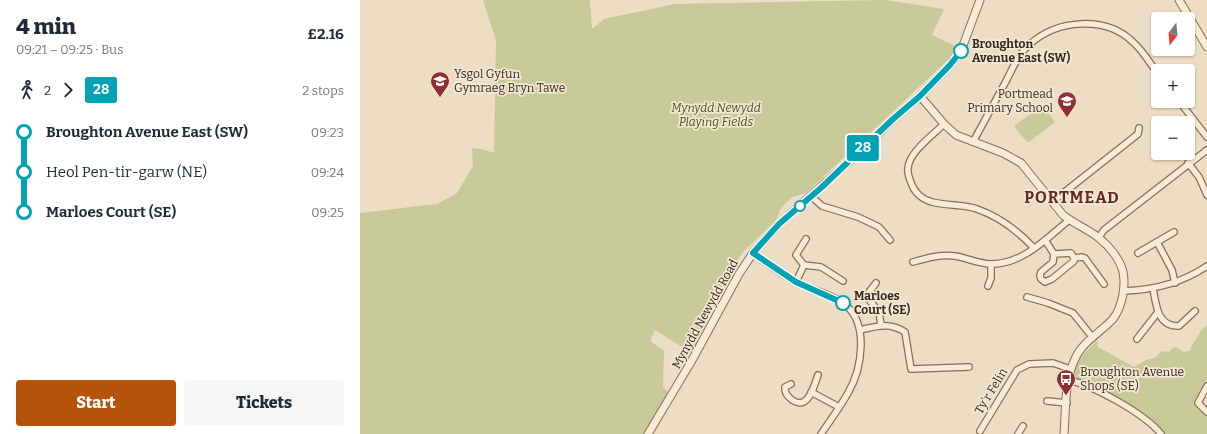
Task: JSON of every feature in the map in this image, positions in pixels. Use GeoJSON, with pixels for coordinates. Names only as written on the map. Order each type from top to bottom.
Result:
{"type":"FeatureCollection","features":[{"type":"Feature","properties":{"kind":"street","name":"Mynydd Newydd Road"},"geometry":{"type":"LineString","coordinates":[[648,434],[692,362],[732,286],[753,253],[779,224],[920,96],[950,65],[961,51],[980,0]]}},
{"type":"Feature","properties":{"kind":"street"},"geometry":{"type":"LineString","coordinates":[[1179,0],[1207,47]]}},
{"type":"Feature","properties":{"kind":"street"},"geometry":{"type":"LineString","coordinates":[[973,142],[1018,58],[1029,45],[1048,32],[1061,27],[1086,24],[1101,25],[1119,32],[1133,42],[1151,65]]}},
{"type":"Feature","properties":{"kind":"street"},"geometry":{"type":"LineString","coordinates":[[920,96],[944,124],[956,135],[1003,153],[1022,163],[1052,202],[1070,220],[1099,237],[1114,253],[1123,272],[1124,291],[1120,305],[1113,319],[1081,349],[1075,357],[1070,369],[1064,434]]}},
{"type":"Feature","properties":{"kind":"street"},"geometry":{"type":"LineString","coordinates":[[1184,108],[1207,137]]}},
{"type":"Feature","properties":{"kind":"street"},"geometry":{"type":"LineString","coordinates":[[944,124],[915,152],[909,163],[907,168],[909,179],[914,190],[923,198],[932,202],[963,205],[978,209],[1017,231],[1034,248]]}},
{"type":"Feature","properties":{"kind":"street"},"geometry":{"type":"LineString","coordinates":[[1052,202],[1138,131],[1145,135]]}},
{"type":"Feature","properties":{"kind":"street"},"geometry":{"type":"LineString","coordinates":[[1099,237],[1104,230],[1188,163],[1207,150]]}},
{"type":"Feature","properties":{"kind":"street"},"geometry":{"type":"LineString","coordinates":[[1188,163],[1199,177],[1207,196]]}},
{"type":"Feature","properties":{"kind":"street"},"geometry":{"type":"LineString","coordinates":[[811,196],[822,206],[858,217],[879,227],[890,240]]}},
{"type":"Feature","properties":{"kind":"street"},"geometry":{"type":"LineString","coordinates":[[913,262],[936,256],[955,256],[990,264],[1015,260],[1025,256],[1070,220]]}},
{"type":"Feature","properties":{"kind":"street"},"geometry":{"type":"LineString","coordinates":[[1138,253],[1174,232]]}},
{"type":"Feature","properties":{"kind":"street"},"geometry":{"type":"LineString","coordinates":[[806,239],[796,255],[804,265],[821,267],[843,281]]}},
{"type":"Feature","properties":{"kind":"street"},"geometry":{"type":"LineString","coordinates":[[1045,240],[1054,254],[1053,262],[1041,272],[1040,276],[1045,282],[1052,279],[1071,264],[1074,261],[1074,258]]}},
{"type":"Feature","properties":{"kind":"street"},"geometry":{"type":"LineString","coordinates":[[1157,242],[1172,270],[1175,283]]}},
{"type":"Feature","properties":{"kind":"street"},"geometry":{"type":"LineString","coordinates":[[753,253],[796,282],[844,303],[856,318],[860,330],[861,344],[858,368],[848,392],[821,434]]}},
{"type":"Feature","properties":{"kind":"street"},"geometry":{"type":"LineString","coordinates":[[1054,254],[1071,253],[1074,258]]}},
{"type":"Feature","properties":{"kind":"street"},"geometry":{"type":"LineString","coordinates":[[1074,258],[1085,258],[1104,284]]}},
{"type":"Feature","properties":{"kind":"street"},"geometry":{"type":"LineString","coordinates":[[988,286],[994,278],[990,264]]}},
{"type":"Feature","properties":{"kind":"street"},"geometry":{"type":"LineString","coordinates":[[796,282],[804,265]]}},
{"type":"Feature","properties":{"kind":"street"},"geometry":{"type":"LineString","coordinates":[[1124,291],[1153,288],[1175,283],[1195,274],[1207,266]]}},
{"type":"Feature","properties":{"kind":"street"},"geometry":{"type":"LineString","coordinates":[[1099,277],[1105,272]]}},
{"type":"Feature","properties":{"kind":"street"},"geometry":{"type":"LineString","coordinates":[[876,283],[866,296],[879,312],[881,325]]}},
{"type":"Feature","properties":{"kind":"street"},"geometry":{"type":"LineString","coordinates":[[1153,288],[1158,312],[1160,317],[1167,324],[1174,327],[1179,326],[1195,311]]}},
{"type":"Feature","properties":{"kind":"street"},"geometry":{"type":"LineString","coordinates":[[1027,297],[1049,301],[1073,313],[1093,338]]}},
{"type":"Feature","properties":{"kind":"street"},"geometry":{"type":"LineString","coordinates":[[1137,340],[1158,312]]}},
{"type":"Feature","properties":{"kind":"street"},"geometry":{"type":"LineString","coordinates":[[860,330],[881,325],[898,327],[905,332],[911,369],[969,367]]}},
{"type":"Feature","properties":{"kind":"street","name":"Ty'r Felin"},"geometry":{"type":"LineString","coordinates":[[980,431],[1017,370],[1029,364],[1053,363],[1070,369]]}},
{"type":"Feature","properties":{"kind":"street"},"geometry":{"type":"LineString","coordinates":[[791,384],[785,387],[785,392],[788,397],[797,402],[802,402],[806,400],[811,392],[818,375]]}},
{"type":"Feature","properties":{"kind":"street"},"geometry":{"type":"LineString","coordinates":[[1068,380],[1081,383],[1121,404],[1156,428],[1161,434]]}},
{"type":"Feature","properties":{"kind":"street"},"geometry":{"type":"LineString","coordinates":[[1207,386],[1198,403],[1207,412]]}},
{"type":"Feature","properties":{"kind":"street"},"geometry":{"type":"LineString","coordinates":[[811,392],[839,407]]}},
{"type":"Feature","properties":{"kind":"street"},"geometry":{"type":"LineString","coordinates":[[1047,402],[1067,403]]}},
{"type":"Feature","properties":{"kind":"street"},"geometry":{"type":"LineString","coordinates":[[1018,434],[1023,426]]}},
{"type":"Feature","properties":{"kind":"green space","name":"Mynydd Newydd Playing Fields"},"geometry":{"type":"Polygon","coordinates":[[[483,0],[590,0],[592,29],[604,19],[675,4],[885,0],[944,9],[932,35],[957,47],[949,59],[806,193],[792,197],[781,208],[776,220],[742,253],[720,290],[692,353],[655,330],[650,341],[664,351],[663,387],[669,393],[644,434],[360,434],[360,213],[437,204],[457,193],[473,166],[472,148],[482,149],[494,153],[496,41],[483,0]]]}},
{"type":"Feature","properties":{"kind":"green space"},"geometry":{"type":"Polygon","coordinates":[[[1042,105],[1055,122],[1029,142],[1026,141],[1014,126],[1042,105]]]}},
{"type":"Feature","properties":{"kind":"green space"},"geometry":{"type":"Polygon","coordinates":[[[1207,325],[1207,379],[1193,403],[1207,416],[1207,434],[1165,434],[1154,421],[1107,392],[1074,377],[1076,366],[1079,361],[1097,341],[1098,347],[1134,367],[1146,360],[1155,358],[1161,351],[1169,352],[1174,347],[1183,352],[1189,351],[1202,329],[1207,325]]]}},
{"type":"Feature","properties":{"kind":"bus line","name":"28"},"geometry":{"type":"LineString","coordinates":[[843,303],[796,282],[753,253],[779,224],[822,187],[893,119],[920,96],[950,65],[961,51]]}},
{"type":"Feature","properties":{"kind":"place","name":"Broughton Avenue East (SW)"},"geometry":{"type":"Point","coordinates":[961,51]}},
{"type":"Feature","properties":{"kind":"place","name":"Ysgol Gyfun Gymraeg Bryn Tawe"},"geometry":{"type":"Point","coordinates":[440,98]}},
{"type":"Feature","properties":{"kind":"place","name":"Portmead Primary School"},"geometry":{"type":"Point","coordinates":[1067,118]}},
{"type":"Feature","properties":{"kind":"place","name":"Marloes Court (SE)"},"geometry":{"type":"Point","coordinates":[843,303]}},
{"type":"Feature","properties":{"kind":"place","name":"Broughton Avenue Shops (SE)"},"geometry":{"type":"Point","coordinates":[1066,396]}},
{"type":"Feature","properties":{"kind":"district","name":"PORTMEAD"},"geometry":{"type":"Point","coordinates":[1072,197]}}]}
